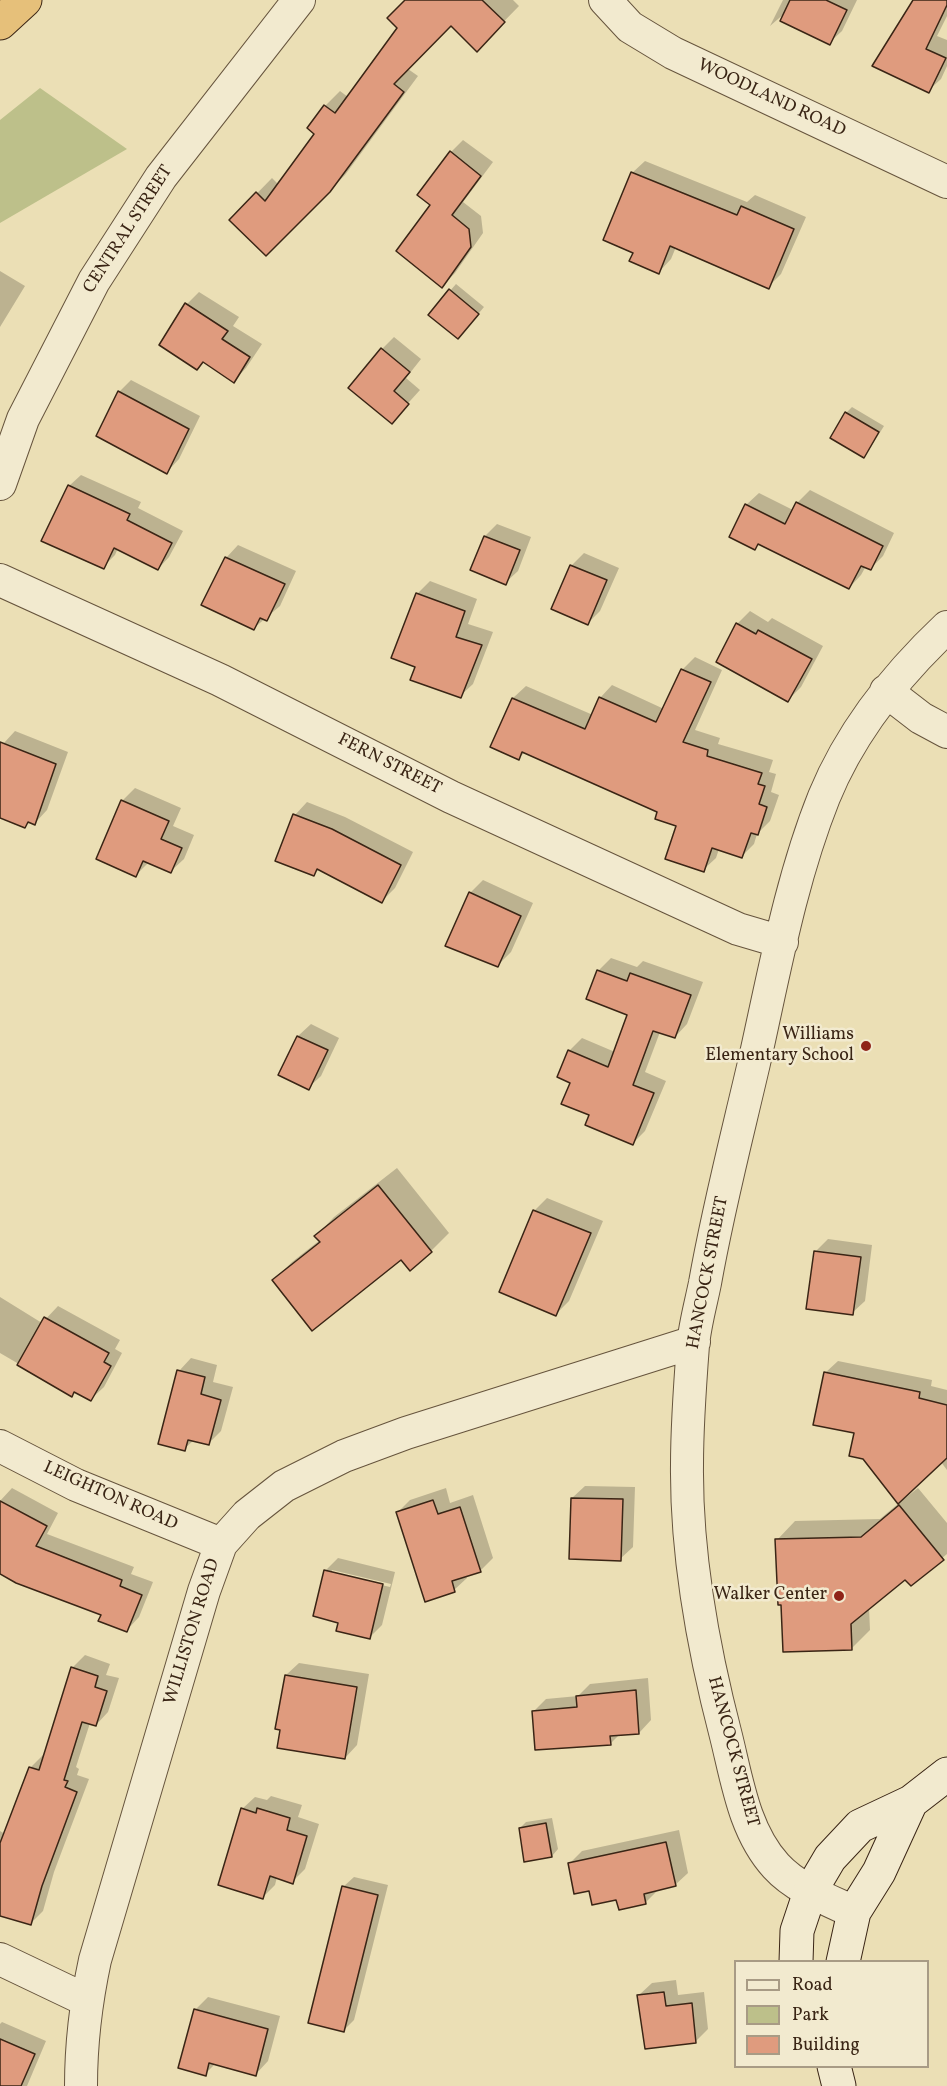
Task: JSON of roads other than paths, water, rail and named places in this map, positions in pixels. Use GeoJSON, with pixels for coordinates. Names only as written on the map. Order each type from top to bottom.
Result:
{"type":"FeatureCollection","features":[{"type":"Feature","properties":{"kind":"highway"},"geometry":{"type":"LineString","coordinates":[[0,23],[25,0]]}},
{"type":"Feature","properties":{"kind":"main road"},"geometry":{"type":"LineString","coordinates":[[796,1960],[798,1931],[810,1892],[830,1858],[860,1826],[912,1802],[947,1774]]}},
{"type":"Feature","properties":{"kind":"main road"},"geometry":{"type":"LineString","coordinates":[[843,1960],[855,1912],[879,1872],[912,1802]]}},
{"type":"Feature","properties":{"kind":"main road"},"geometry":{"type":"LineString","coordinates":[[834,2068],[839,2086]]}},
{"type":"Feature","properties":{"kind":"street","name":"CENTRAL STREET"},"geometry":{"type":"LineString","coordinates":[[0,484],[23,418],[94,281],[160,177],[299,0]]}},
{"type":"Feature","properties":{"kind":"street","name":"WOODLAND ROAD"},"geometry":{"type":"LineString","coordinates":[[605,0],[630,27],[673,53],[947,182]]}},
{"type":"Feature","properties":{"kind":"street","name":"FERN STREET"},"geometry":{"type":"LineString","coordinates":[[0,580],[220,680],[451,797],[738,928],[782,942]]}},
{"type":"Feature","properties":{"kind":"street","name":"HANCOCK STREET"},"geometry":{"type":"LineString","coordinates":[[855,1912],[810,1892],[777,1867],[754,1835],[741,1794],[712,1680],[699,1608],[689,1517],[687,1465],[694,1342],[711,1250],[782,942],[801,867],[825,796],[855,739],[886,691],[947,627]]}},
{"type":"Feature","properties":{"kind":"street"},"geometry":{"type":"LineString","coordinates":[[886,691],[921,718],[947,732]]}},
{"type":"Feature","properties":{"kind":"street","name":"WILLISTON ROAD"},"geometry":{"type":"LineString","coordinates":[[81,2086],[81,2054],[86,2000],[95,1960],[201,1602],[221,1544],[247,1515],[284,1486],[344,1456],[406,1433],[694,1342]]}},
{"type":"Feature","properties":{"kind":"street","name":"LEIGHTON ROAD"},"geometry":{"type":"LineString","coordinates":[[0,1446],[76,1485],[221,1544]]}},
{"type":"Feature","properties":{"kind":"street"},"geometry":{"type":"LineString","coordinates":[[0,1959],[86,2000]]}},
{"type":"Feature","properties":{"kind":"place","name":"Williams Elementary School"},"geometry":{"type":"Point","coordinates":[866,1046]}},
{"type":"Feature","properties":{"kind":"place","name":"Walker Center"},"geometry":{"type":"Point","coordinates":[839,1596]}}]}
